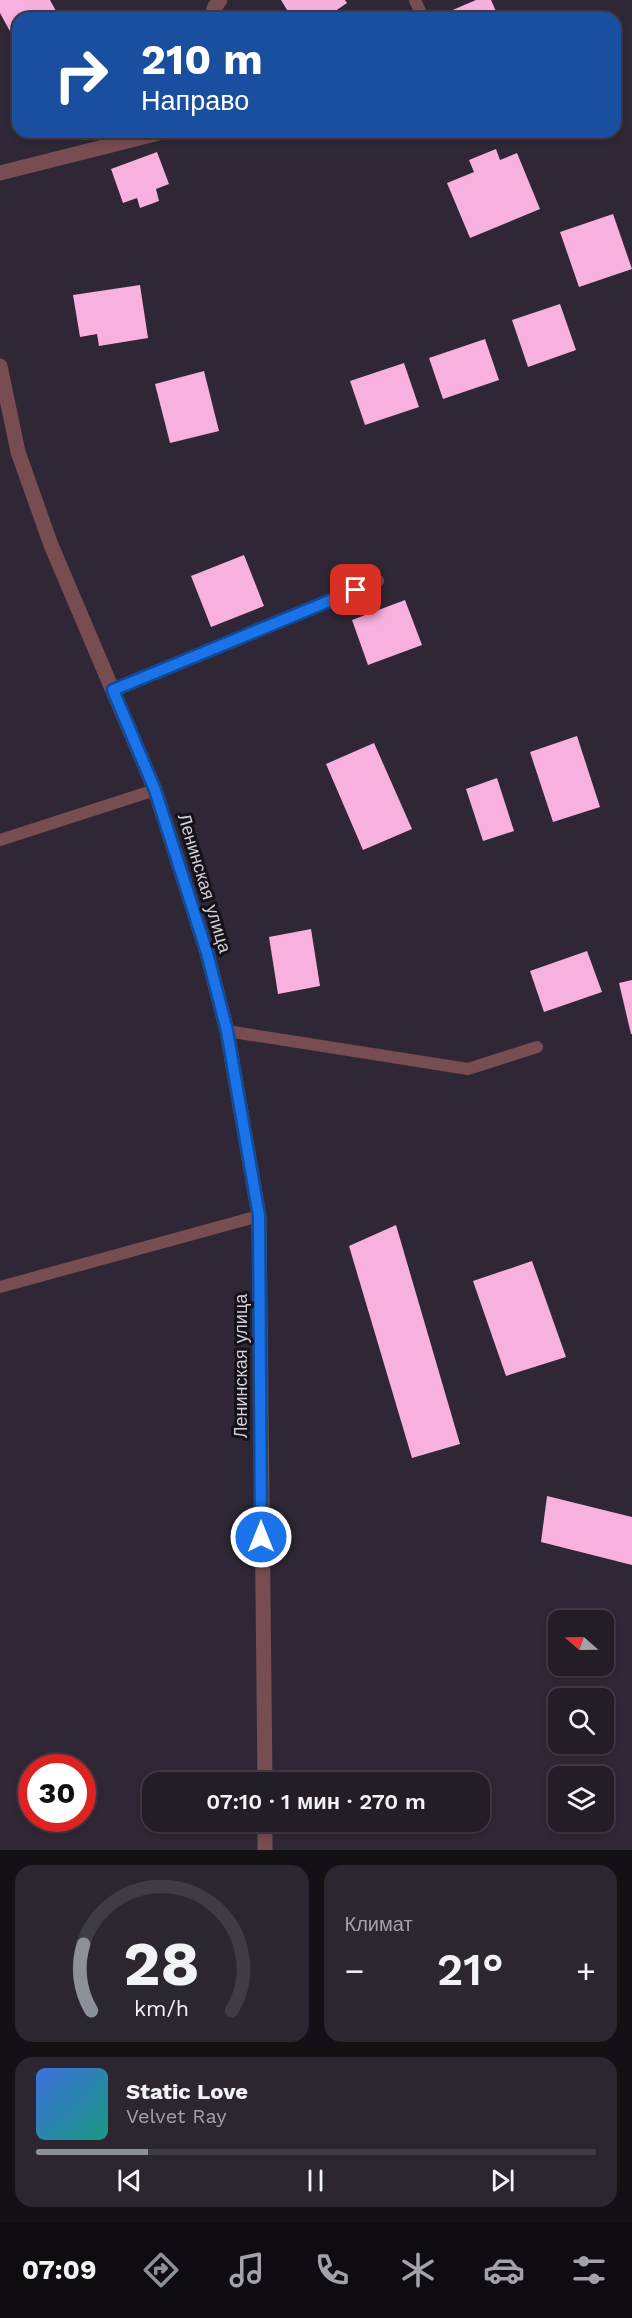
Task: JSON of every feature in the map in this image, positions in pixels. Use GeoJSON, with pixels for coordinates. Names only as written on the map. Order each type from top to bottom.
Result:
{"type":"FeatureCollection","features":[{"type":"Feature","properties":{"kind":"street"},"geometry":{"type":"LineString","coordinates":[[0,173],[139,138]]}},
{"type":"Feature","properties":{"kind":"street","name":"Ленинская улица"},"geometry":{"type":"LineString","coordinates":[[0,366],[18,453],[51,544],[155,790],[207,953],[227,1031],[259,1216],[265,1772]]}},
{"type":"Feature","properties":{"kind":"street"},"geometry":{"type":"LineString","coordinates":[[265,1832],[265,1850]]}},
{"type":"Feature","properties":{"kind":"lane"},"geometry":{"type":"LineString","coordinates":[[113,690],[378,581]]}},
{"type":"Feature","properties":{"kind":"lane"},"geometry":{"type":"LineString","coordinates":[[0,840],[155,790]]}},
{"type":"Feature","properties":{"kind":"lane"},"geometry":{"type":"LineString","coordinates":[[227,1031],[468,1069],[537,1047]]}},
{"type":"Feature","properties":{"kind":"lane"},"geometry":{"type":"LineString","coordinates":[[0,1287],[259,1216]]}},
{"type":"Feature","properties":{"kind":"building"},"geometry":{"type":"Polygon","coordinates":[[[0,0],[50,0],[56,11],[12,12],[12,35],[0,13],[0,0]]]}},
{"type":"Feature","properties":{"kind":"building"},"geometry":{"type":"Polygon","coordinates":[[[281,0],[345,0],[347,3],[334,12],[288,12],[281,0]]]}},
{"type":"Feature","properties":{"kind":"building"},"geometry":{"type":"Polygon","coordinates":[[[476,0],[491,0],[496,12],[448,12],[476,0]]]}},
{"type":"Feature","properties":{"kind":"building"},"geometry":{"type":"Polygon","coordinates":[[[496,149],[500,160],[517,153],[540,209],[470,238],[447,183],[474,172],[469,160],[496,149]]]}},
{"type":"Feature","properties":{"kind":"building"},"geometry":{"type":"Polygon","coordinates":[[[157,152],[169,184],[156,189],[159,201],[140,208],[137,198],[123,203],[111,169],[157,152]]]}},
{"type":"Feature","properties":{"kind":"building"},"geometry":{"type":"Polygon","coordinates":[[[613,214],[632,269],[579,287],[560,232],[613,214]]]}},
{"type":"Feature","properties":{"kind":"building"},"geometry":{"type":"Polygon","coordinates":[[[140,285],[148,338],[99,346],[97,334],[80,337],[73,295],[140,285]]]}},
{"type":"Feature","properties":{"kind":"building"},"geometry":{"type":"Polygon","coordinates":[[[560,304],[576,350],[528,367],[512,320],[560,304]]]}},
{"type":"Feature","properties":{"kind":"building"},"geometry":{"type":"Polygon","coordinates":[[[485,339],[499,380],[443,399],[429,358],[485,339]]]}},
{"type":"Feature","properties":{"kind":"building"},"geometry":{"type":"Polygon","coordinates":[[[404,363],[419,407],[365,425],[350,381],[404,363]]]}},
{"type":"Feature","properties":{"kind":"building"},"geometry":{"type":"Polygon","coordinates":[[[204,371],[219,431],[170,443],[155,384],[204,371]]]}},
{"type":"Feature","properties":{"kind":"building"},"geometry":{"type":"Polygon","coordinates":[[[244,555],[264,606],[211,627],[191,576],[244,555]]]}},
{"type":"Feature","properties":{"kind":"building"},"geometry":{"type":"Polygon","coordinates":[[[405,600],[422,645],[368,665],[352,620],[405,600]]]}},
{"type":"Feature","properties":{"kind":"building"},"geometry":{"type":"Polygon","coordinates":[[[577,736],[600,807],[553,822],[530,752],[577,736]]]}},
{"type":"Feature","properties":{"kind":"building"},"geometry":{"type":"Polygon","coordinates":[[[374,743],[412,829],[363,850],[326,764],[374,743]]]}},
{"type":"Feature","properties":{"kind":"building"},"geometry":{"type":"Polygon","coordinates":[[[497,778],[514,831],[483,841],[466,789],[497,778]]]}},
{"type":"Feature","properties":{"kind":"building"},"geometry":{"type":"Polygon","coordinates":[[[311,929],[320,986],[278,994],[269,937],[311,929]]]}},
{"type":"Feature","properties":{"kind":"building"},"geometry":{"type":"Polygon","coordinates":[[[587,951],[602,992],[544,1012],[530,971],[587,951]]]}},
{"type":"Feature","properties":{"kind":"building"},"geometry":{"type":"Polygon","coordinates":[[[632,980],[632,1034],[631,1034],[619,983],[632,980]]]}},
{"type":"Feature","properties":{"kind":"building"},"geometry":{"type":"Polygon","coordinates":[[[396,1225],[460,1444],[412,1458],[349,1246],[396,1225]]]}},
{"type":"Feature","properties":{"kind":"building"},"geometry":{"type":"Polygon","coordinates":[[[532,1261],[566,1357],[506,1376],[473,1281],[532,1261]]]}},
{"type":"Feature","properties":{"kind":"building"},"geometry":{"type":"Polygon","coordinates":[[[547,1496],[632,1517],[632,1565],[541,1542],[547,1496]]]}},
{"type":"Feature","properties":{"kind":"route"},"geometry":{"type":"LineString","coordinates":[[261,1537],[259,1216],[227,1031],[207,953],[155,790],[113,690],[356,590]]}}]}
